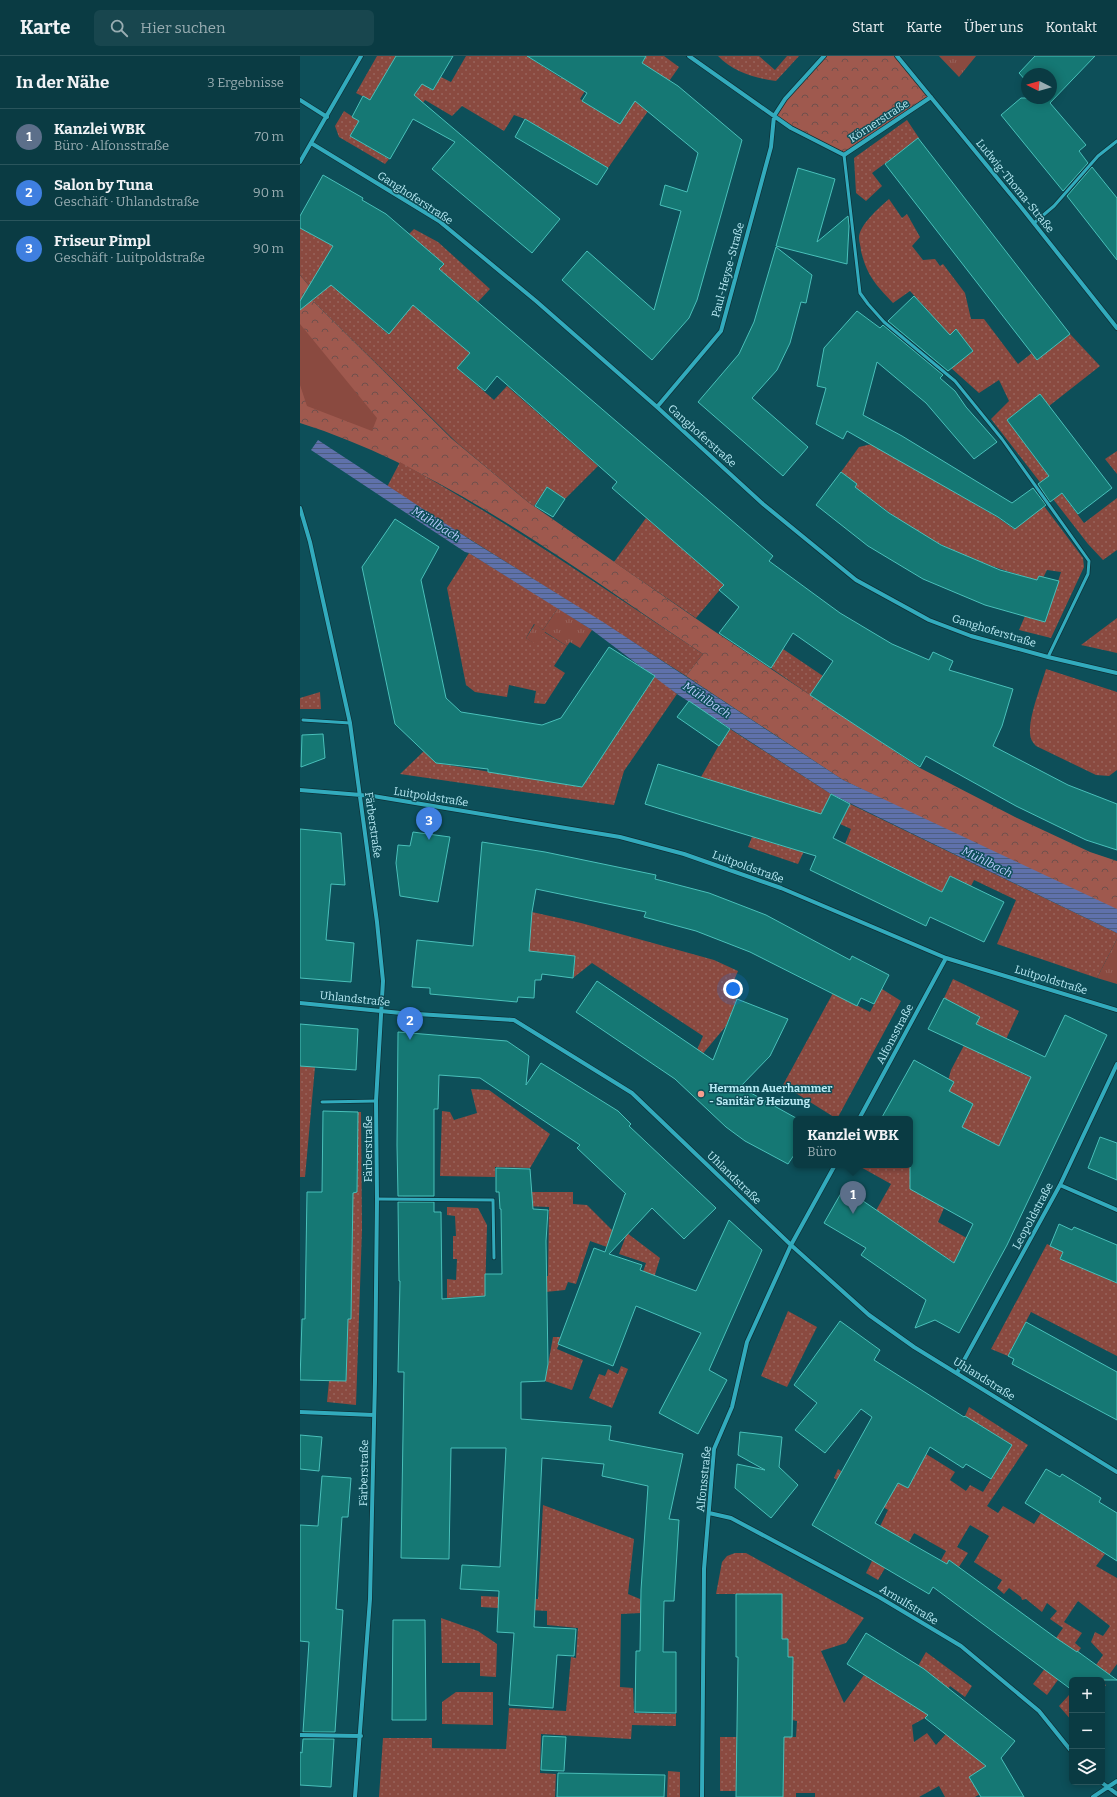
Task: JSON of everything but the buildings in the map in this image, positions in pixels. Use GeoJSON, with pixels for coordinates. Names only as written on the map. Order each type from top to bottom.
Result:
{"type":"FeatureCollection","features":[{"type":"Feature","properties":{"kind":"street"},"geometry":{"type":"LineString","coordinates":[[300,162],[361,56]]}},
{"type":"Feature","properties":{"kind":"street","name":"Körnerstraße"},"geometry":{"type":"LineString","coordinates":[[689,56],[791,128],[844,155],[931,97]]}},
{"type":"Feature","properties":{"kind":"street"},"geometry":{"type":"LineString","coordinates":[[774,116],[784,99],[824,56]]}},
{"type":"Feature","properties":{"kind":"street","name":"Ludwig-Thoma-Straße"},"geometry":{"type":"LineString","coordinates":[[897,56],[1034,223],[1117,328]]}},
{"type":"Feature","properties":{"kind":"street"},"geometry":{"type":"LineString","coordinates":[[300,100],[327,117]]}},
{"type":"Feature","properties":{"kind":"street","name":"Paul-Heyse-Straße"},"geometry":{"type":"LineString","coordinates":[[657,407],[721,331],[771,147],[774,116]]}},
{"type":"Feature","properties":{"kind":"street","name":"Ganghoferstraße"},"geometry":{"type":"LineString","coordinates":[[311,144],[439,221],[517,285],[657,407],[768,508],[856,580],[929,620],[971,636],[1048,657],[1117,672]]}},
{"type":"Feature","properties":{"kind":"street","name":"Färberstraße"},"geometry":{"type":"LineString","coordinates":[[300,508],[310,542],[350,723],[378,929],[383,981],[380,1011],[376,1101],[377,1199],[370,1599],[356,1797]]}},
{"type":"Feature","properties":{"kind":"street","name":"Luitpoldstraße"},"geometry":{"type":"LineString","coordinates":[[300,790],[359,794],[620,837],[684,854],[781,888],[946,958],[1117,1010]]}},
{"type":"Feature","properties":{"kind":"street","name":"Alfonsstraße"},"geometry":{"type":"LineString","coordinates":[[862,1116],[946,958]]}},
{"type":"Feature","properties":{"kind":"street","name":"Uhlandstraße"},"geometry":{"type":"LineString","coordinates":[[300,1003],[380,1011],[514,1020],[632,1093],[791,1245],[869,1314],[914,1347],[1117,1472]]}},
{"type":"Feature","properties":{"kind":"street","name":"Leopoldstraße"},"geometry":{"type":"LineString","coordinates":[[957,1373],[1060,1185],[1117,1064]]}},
{"type":"Feature","properties":{"kind":"street","name":"Alfonsstraße"},"geometry":{"type":"LineString","coordinates":[[702,1797],[704,1569],[714,1449],[732,1407],[746,1342],[791,1245],[832,1168]]}},
{"type":"Feature","properties":{"kind":"street"},"geometry":{"type":"LineString","coordinates":[[1060,1185],[1117,1210]]}},
{"type":"Feature","properties":{"kind":"street"},"geometry":{"type":"LineString","coordinates":[[300,1412],[374,1415]]}},
{"type":"Feature","properties":{"kind":"street","name":"Arnulfstraße"},"geometry":{"type":"LineString","coordinates":[[709,1513],[738,1521],[879,1597],[961,1646],[1039,1711],[1070,1749]]}},
{"type":"Feature","properties":{"kind":"street"},"geometry":{"type":"LineString","coordinates":[[300,1735],[360,1736]]}},
{"type":"Feature","properties":{"kind":"street"},"geometry":{"type":"LineString","coordinates":[[1093,1797],[1117,1781]]}},
{"type":"Feature","properties":{"kind":"street"},"geometry":{"type":"LineString","coordinates":[[1104,1785],[1117,1794]]}},
{"type":"Feature","properties":{"kind":"lane"},"geometry":{"type":"LineString","coordinates":[[1034,223],[1054,206],[1098,156],[1117,141]]}},
{"type":"Feature","properties":{"kind":"lane"},"geometry":{"type":"LineString","coordinates":[[844,155],[860,293],[884,322],[955,381],[1002,439],[1089,561],[1088,574],[1048,657]]}},
{"type":"Feature","properties":{"kind":"lane"},"geometry":{"type":"LineString","coordinates":[[303,720],[350,723]]}},
{"type":"Feature","properties":{"kind":"lane"},"geometry":{"type":"LineString","coordinates":[[322,1102],[376,1101]]}},
{"type":"Feature","properties":{"kind":"lane"},"geometry":{"type":"LineString","coordinates":[[377,1199],[493,1200],[494,1258]]}},
{"type":"Feature","properties":{"kind":"green space"},"geometry":{"type":"Polygon","coordinates":[[[377,56],[396,56],[392,66],[433,90],[441,77],[451,82],[466,56],[527,56],[561,78],[572,61],[607,56],[580,99],[620,124],[654,71],[642,63],[645,58],[641,56],[664,56],[679,67],[608,168],[525,119],[514,115],[504,131],[462,106],[452,116],[425,100],[418,109],[370,100],[356,93],[377,56]]]}},
{"type":"Feature","properties":{"kind":"green space"},"geometry":{"type":"Polygon","coordinates":[[[718,56],[759,56],[775,70],[787,56],[799,56],[776,81],[760,78],[737,70],[724,62],[718,56]]]}},
{"type":"Feature","properties":{"kind":"green space"},"geometry":{"type":"Polygon","coordinates":[[[824,56],[897,56],[931,97],[844,155],[791,128],[774,116],[785,99],[824,56]]]}},
{"type":"Feature","properties":{"kind":"green space"},"geometry":{"type":"Polygon","coordinates":[[[939,56],[976,56],[959,77],[939,56]]]}},
{"type":"Feature","properties":{"kind":"green space"},"geometry":{"type":"Polygon","coordinates":[[[344,111],[359,121],[350,136],[389,159],[385,164],[339,137],[335,126],[344,111]]]}},
{"type":"Feature","properties":{"kind":"green space"},"geometry":{"type":"Polygon","coordinates":[[[907,120],[919,138],[872,173],[882,186],[866,201],[856,193],[854,158],[907,120]]]}},
{"type":"Feature","properties":{"kind":"green space"},"geometry":{"type":"Polygon","coordinates":[[[889,199],[902,218],[907,214],[920,237],[912,246],[923,260],[935,259],[940,266],[943,264],[965,293],[971,319],[984,319],[1018,364],[1032,353],[1037,360],[1070,334],[1100,366],[1049,406],[1040,394],[1007,420],[1084,523],[1117,498],[1117,550],[1103,560],[1088,544],[991,419],[1009,401],[999,380],[979,393],[950,367],[956,365],[973,351],[956,330],[927,352],[931,314],[910,291],[893,303],[869,274],[861,251],[859,240],[860,233],[870,217],[889,199]]]}},
{"type":"Feature","properties":{"kind":"green space"},"geometry":{"type":"Polygon","coordinates":[[[300,228],[333,246],[316,276],[374,275],[351,302],[388,334],[413,305],[470,353],[457,368],[494,400],[507,386],[598,466],[565,499],[547,487],[534,506],[528,502],[456,442],[312,300],[310,287],[300,275],[300,228]]]}},
{"type":"Feature","properties":{"kind":"green space"},"geometry":{"type":"Polygon","coordinates":[[[414,229],[438,242],[490,289],[478,302],[439,269],[444,264],[409,234],[414,229]]]}},
{"type":"Feature","properties":{"kind":"green space"},"geometry":{"type":"Polygon","coordinates":[[[300,275],[310,287],[312,300],[452,439],[528,502],[711,629],[920,768],[1015,817],[1090,852],[1117,861],[1117,910],[1016,864],[843,780],[686,676],[703,654],[558,556],[509,524],[458,494],[407,467],[354,443],[300,423],[300,275]]]}},
{"type":"Feature","properties":{"kind":"green space"},"geometry":{"type":"Polygon","coordinates":[[[300,324],[377,418],[372,431],[307,406],[300,385],[300,324]]]}},
{"type":"Feature","properties":{"kind":"green space"},"geometry":{"type":"Polygon","coordinates":[[[872,444],[997,517],[1014,529],[1044,506],[1083,558],[1084,567],[1051,638],[1019,630],[1025,616],[1045,622],[1061,572],[1047,570],[1043,578],[1039,576],[1037,580],[1000,569],[965,556],[919,533],[855,487],[857,484],[841,472],[859,447],[872,444]]]}},
{"type":"Feature","properties":{"kind":"green space"},"geometry":{"type":"Polygon","coordinates":[[[1117,451],[1117,474],[1105,459],[1117,451]]]}},
{"type":"Feature","properties":{"kind":"green space"},"geometry":{"type":"Polygon","coordinates":[[[400,462],[478,507],[516,531],[703,654],[686,676],[424,511],[387,487],[400,462]]]}},
{"type":"Feature","properties":{"kind":"green space"},"geometry":{"type":"Polygon","coordinates":[[[646,518],[724,585],[696,618],[614,562],[646,518]]]}},
{"type":"Feature","properties":{"kind":"green space"},"geometry":{"type":"Polygon","coordinates":[[[469,553],[558,608],[543,630],[534,624],[526,638],[536,644],[544,632],[567,646],[554,666],[565,673],[545,704],[534,703],[536,691],[509,685],[507,697],[475,692],[466,685],[447,588],[469,553]]]}},
{"type":"Feature","properties":{"kind":"green space"},"geometry":{"type":"Polygon","coordinates":[[[558,608],[592,630],[580,648],[570,642],[567,646],[545,632],[536,645],[526,638],[535,624],[543,630],[558,608]]]}},
{"type":"Feature","properties":{"kind":"green space"},"geometry":{"type":"Polygon","coordinates":[[[1117,618],[1117,653],[1081,645],[1117,618]]]}},
{"type":"Feature","properties":{"kind":"green space"},"geometry":{"type":"Polygon","coordinates":[[[783,649],[823,676],[810,695],[771,668],[783,649]]]}},
{"type":"Feature","properties":{"kind":"green space"},"geometry":{"type":"Polygon","coordinates":[[[1046,669],[1117,692],[1117,770],[1109,776],[1096,775],[1036,746],[1032,741],[1030,737],[1031,718],[1046,669]]]}},
{"type":"Feature","properties":{"kind":"green space"},"geometry":{"type":"Polygon","coordinates":[[[655,676],[677,694],[624,771],[614,805],[400,774],[424,751],[436,763],[582,787],[655,676]]]}},
{"type":"Feature","properties":{"kind":"green space"},"geometry":{"type":"Polygon","coordinates":[[[320,692],[321,709],[300,709],[300,698],[320,692]]]}},
{"type":"Feature","properties":{"kind":"green space"},"geometry":{"type":"Polygon","coordinates":[[[730,729],[831,794],[798,864],[748,847],[752,837],[789,848],[801,808],[701,777],[730,729]]]}},
{"type":"Feature","properties":{"kind":"green space"},"geometry":{"type":"Polygon","coordinates":[[[850,804],[1117,933],[1117,939],[1097,978],[997,944],[1016,900],[974,880],[971,886],[950,876],[942,892],[845,844],[851,829],[840,824],[850,804]]]}},
{"type":"Feature","properties":{"kind":"green space"},"geometry":{"type":"Polygon","coordinates":[[[532,912],[581,923],[714,960],[738,971],[728,995],[737,999],[726,1026],[690,1069],[689,1068],[703,1036],[592,963],[573,978],[575,956],[528,951],[532,912]]]}},
{"type":"Feature","properties":{"kind":"green space"},"geometry":{"type":"Polygon","coordinates":[[[1117,939],[1117,984],[1097,978],[1117,939]]]}},
{"type":"Feature","properties":{"kind":"green space"},"geometry":{"type":"Polygon","coordinates":[[[953,979],[1019,1011],[996,1061],[1076,1099],[1017,1108],[1008,1126],[1004,1143],[944,1208],[938,1222],[999,1256],[957,1264],[874,1214],[891,1184],[862,1168],[913,1168],[913,1159],[946,1088],[951,1070],[979,1017],[944,998],[953,979]]]}},
{"type":"Feature","properties":{"kind":"green space"},"geometry":{"type":"Polygon","coordinates":[[[882,989],[901,1001],[839,1116],[832,1116],[783,1085],[833,993],[870,1012],[882,989]]]}},
{"type":"Feature","properties":{"kind":"green space"},"geometry":{"type":"Polygon","coordinates":[[[300,1066],[315,1067],[305,1177],[300,1177],[300,1066]]]}},
{"type":"Feature","properties":{"kind":"green space"},"geometry":{"type":"Polygon","coordinates":[[[471,1089],[489,1090],[550,1134],[530,1168],[495,1167],[495,1177],[440,1176],[442,1111],[450,1112],[454,1120],[477,1113],[471,1089]]]}},
{"type":"Feature","properties":{"kind":"green space"},"geometry":{"type":"Polygon","coordinates":[[[358,1112],[361,1112],[362,1229],[356,1405],[327,1402],[329,1381],[346,1380],[348,1319],[351,1318],[353,1193],[357,1192],[358,1112]]]}},
{"type":"Feature","properties":{"kind":"green space"},"geometry":{"type":"Polygon","coordinates":[[[523,1192],[573,1192],[573,1204],[587,1205],[623,1241],[611,1237],[607,1247],[590,1241],[576,1284],[568,1282],[565,1290],[526,1294],[526,1276],[548,1276],[549,1207],[523,1206],[523,1192]]]}},
{"type":"Feature","properties":{"kind":"green space"},"geometry":{"type":"Polygon","coordinates":[[[447,1207],[478,1208],[487,1225],[485,1296],[447,1298],[447,1279],[456,1280],[457,1259],[453,1259],[453,1236],[456,1236],[455,1216],[447,1215],[447,1207]]]}},
{"type":"Feature","properties":{"kind":"green space"},"geometry":{"type":"Polygon","coordinates":[[[627,1233],[660,1258],[651,1288],[639,1283],[646,1263],[619,1254],[627,1233]]]}},
{"type":"Feature","properties":{"kind":"green space"},"geometry":{"type":"Polygon","coordinates":[[[1047,1244],[1063,1251],[1060,1259],[1117,1283],[1117,1356],[1031,1312],[1008,1356],[991,1349],[1047,1244]]]}},
{"type":"Feature","properties":{"kind":"green space"},"geometry":{"type":"Polygon","coordinates":[[[788,1311],[817,1327],[787,1387],[761,1376],[788,1311]]]}},
{"type":"Feature","properties":{"kind":"green space"},"geometry":{"type":"Polygon","coordinates":[[[553,1337],[562,1337],[557,1349],[583,1360],[572,1390],[545,1381],[553,1337]]]}},
{"type":"Feature","properties":{"kind":"green space"},"geometry":{"type":"Polygon","coordinates":[[[621,1366],[628,1369],[612,1408],[589,1398],[599,1374],[605,1376],[608,1369],[618,1374],[621,1366]]]}},
{"type":"Feature","properties":{"kind":"green space"},"geometry":{"type":"Polygon","coordinates":[[[969,1407],[1028,1445],[987,1506],[998,1513],[1003,1506],[1034,1524],[1041,1513],[1105,1554],[1096,1566],[1117,1578],[1117,1664],[1105,1680],[1105,1677],[1098,1677],[1103,1670],[1096,1665],[1103,1655],[1091,1642],[1095,1632],[1103,1636],[1110,1626],[1078,1601],[1064,1622],[1082,1633],[1075,1643],[1081,1648],[1047,1695],[1033,1684],[1063,1645],[1056,1638],[1063,1628],[1050,1619],[1057,1611],[1047,1603],[1042,1612],[1026,1599],[1022,1600],[1021,1597],[1009,1588],[1004,1594],[997,1588],[1002,1580],[974,1562],[989,1536],[970,1525],[957,1547],[968,1553],[951,1579],[941,1572],[946,1563],[941,1560],[946,1551],[914,1533],[909,1542],[902,1539],[878,1580],[866,1573],[878,1549],[871,1545],[888,1510],[834,1478],[838,1469],[851,1477],[860,1462],[908,1488],[926,1454],[955,1472],[950,1480],[966,1491],[970,1485],[983,1492],[1012,1445],[965,1416],[969,1407]]]}},
{"type":"Feature","properties":{"kind":"green space"},"geometry":{"type":"Polygon","coordinates":[[[543,1505],[634,1539],[628,1594],[640,1599],[641,1613],[621,1614],[620,1687],[633,1688],[634,1713],[676,1714],[676,1726],[632,1725],[631,1739],[541,1734],[540,1773],[556,1774],[555,1797],[379,1797],[383,1738],[432,1738],[432,1748],[506,1749],[509,1708],[566,1711],[571,1657],[576,1658],[578,1628],[547,1625],[547,1611],[481,1607],[481,1596],[538,1599],[543,1505]]]}},
{"type":"Feature","properties":{"kind":"green space"},"geometry":{"type":"Polygon","coordinates":[[[735,1553],[746,1553],[864,1618],[846,1643],[821,1651],[844,1703],[864,1675],[911,1704],[930,1673],[918,1666],[926,1652],[972,1686],[965,1697],[950,1686],[925,1718],[912,1725],[914,1742],[927,1733],[936,1745],[946,1734],[986,1766],[980,1794],[975,1797],[945,1797],[939,1786],[919,1797],[815,1797],[815,1793],[796,1793],[796,1797],[783,1797],[784,1756],[737,1756],[736,1791],[720,1791],[720,1737],[796,1737],[797,1721],[792,1720],[793,1657],[788,1657],[788,1640],[782,1639],[782,1594],[716,1594],[722,1562],[727,1556],[735,1553]]]}},
{"type":"Feature","properties":{"kind":"green space"},"geometry":{"type":"Polygon","coordinates":[[[441,1618],[478,1631],[497,1644],[496,1677],[480,1676],[480,1663],[442,1663],[441,1618]]]}},
{"type":"Feature","properties":{"kind":"green space"},"geometry":{"type":"Polygon","coordinates":[[[456,1692],[493,1692],[493,1725],[442,1724],[442,1702],[456,1692]]]}},
{"type":"Feature","properties":{"kind":"green space"},"geometry":{"type":"Polygon","coordinates":[[[1069,1695],[1069,1718],[1059,1706],[1069,1695]]]}},
{"type":"Feature","properties":{"kind":"green space"},"geometry":{"type":"Polygon","coordinates":[[[668,1771],[680,1772],[680,1797],[667,1797],[668,1771]]]}},
{"type":"Feature","properties":{"kind":"water","name":"Mühlbach"},"geometry":{"type":"Polygon","coordinates":[[[318,440],[472,541],[603,622],[843,780],[1117,909],[1117,933],[831,794],[677,694],[592,630],[469,553],[465,552],[311,450],[318,440]]]}},
{"type":"Feature","properties":{"kind":"place","name":"Friseur Pimpl"},"geometry":{"type":"Point","coordinates":[429,840]}},
{"type":"Feature","properties":{"kind":"place","name":"Salon by Tuna"},"geometry":{"type":"Point","coordinates":[410,1040]}},
{"type":"Feature","properties":{"kind":"place","name":"Hermann Auerhammer - Sanitär & Heizung"},"geometry":{"type":"Point","coordinates":[701,1094]}},
{"type":"Feature","properties":{"kind":"place","name":"Kanzlei WBK"},"geometry":{"type":"Point","coordinates":[853,1214]}}]}
